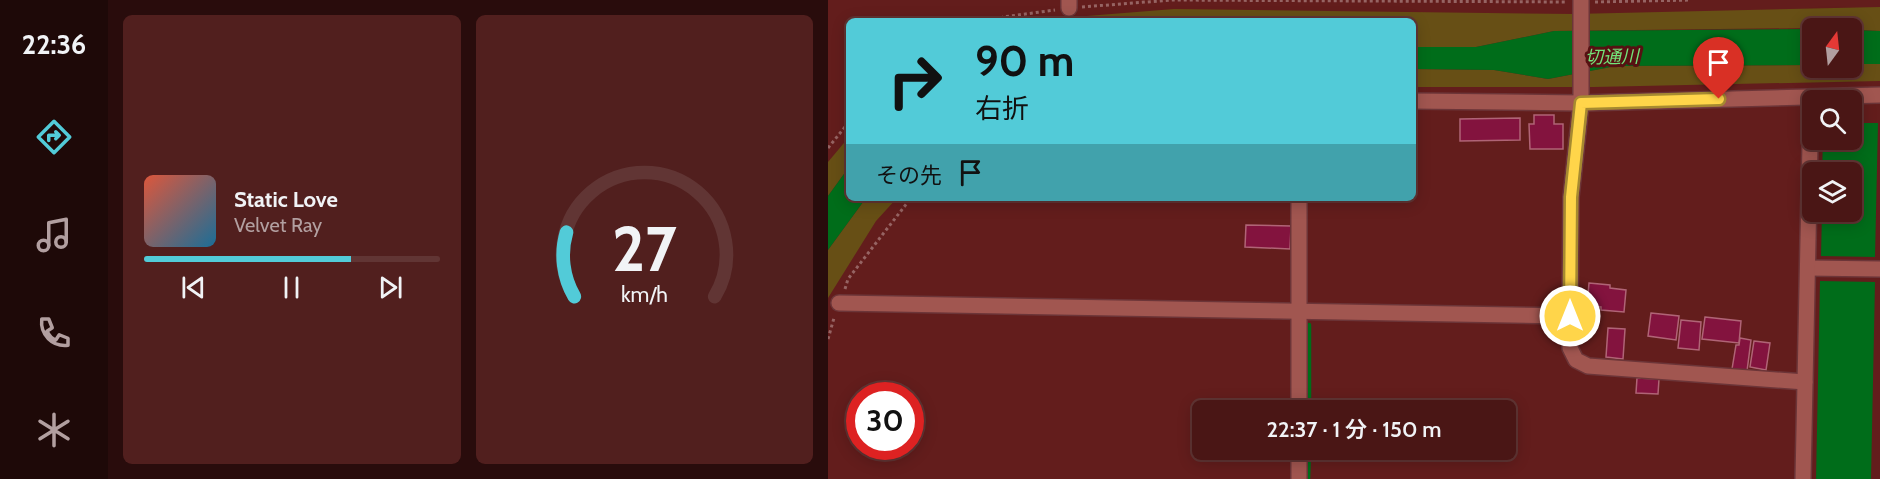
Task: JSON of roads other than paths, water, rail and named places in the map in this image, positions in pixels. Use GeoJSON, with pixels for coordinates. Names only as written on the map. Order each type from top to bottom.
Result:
{"type":"FeatureCollection","features":[{"type":"Feature","properties":{"kind":"street"},"geometry":{"type":"LineString","coordinates":[[1581,3],[1581,99],[1571,197],[1570,348],[1575,360],[1588,366],[1805,382]]}},
{"type":"Feature","properties":{"kind":"street"},"geometry":{"type":"LineString","coordinates":[[1862,95],[1880,94]]}},
{"type":"Feature","properties":{"kind":"street"},"geometry":{"type":"LineString","coordinates":[[1416,101],[1802,97]]}},
{"type":"Feature","properties":{"kind":"street"},"geometry":{"type":"LineString","coordinates":[[1803,479],[1810,150]]}},
{"type":"Feature","properties":{"kind":"street"},"geometry":{"type":"LineString","coordinates":[[1299,201],[1299,400]]}},
{"type":"Feature","properties":{"kind":"street"},"geometry":{"type":"LineString","coordinates":[[1808,268],[1876,269]]}},
{"type":"Feature","properties":{"kind":"street"},"geometry":{"type":"LineString","coordinates":[[839,303],[1298,313],[1570,316]]}},
{"type":"Feature","properties":{"kind":"street"},"geometry":{"type":"LineString","coordinates":[[1299,460],[1299,479]]}},
{"type":"Feature","properties":{"kind":"water","name":"切通川"},"geometry":{"type":"Polygon","coordinates":[[[1802,29],[1802,65],[1616,66],[1548,79],[1494,70],[1416,69],[1416,47],[1476,47],[1554,31],[1802,29]]]}},
{"type":"Feature","properties":{"kind":"water"},"geometry":{"type":"Polygon","coordinates":[[[1862,30],[1880,31],[1880,64],[1862,64],[1862,30]]]}},
{"type":"Feature","properties":{"kind":"water"},"geometry":{"type":"Polygon","coordinates":[[[1862,123],[1878,123],[1875,257],[1821,256],[1822,222],[1862,222],[1862,162],[1822,162],[1823,150],[1862,150],[1862,123]]]}},
{"type":"Feature","properties":{"kind":"water"},"geometry":{"type":"Polygon","coordinates":[[[846,171],[846,201],[864,201],[828,250],[828,196],[846,171]]]}},
{"type":"Feature","properties":{"kind":"water"},"geometry":{"type":"Polygon","coordinates":[[[1820,281],[1875,282],[1871,479],[1816,479],[1820,281]]]}},
{"type":"Feature","properties":{"kind":"waterway"},"geometry":{"type":"LineString","coordinates":[[1309,325],[1309,400]]}},
{"type":"Feature","properties":{"kind":"waterway"},"geometry":{"type":"LineString","coordinates":[[1308,479],[1309,460]]}}]}
